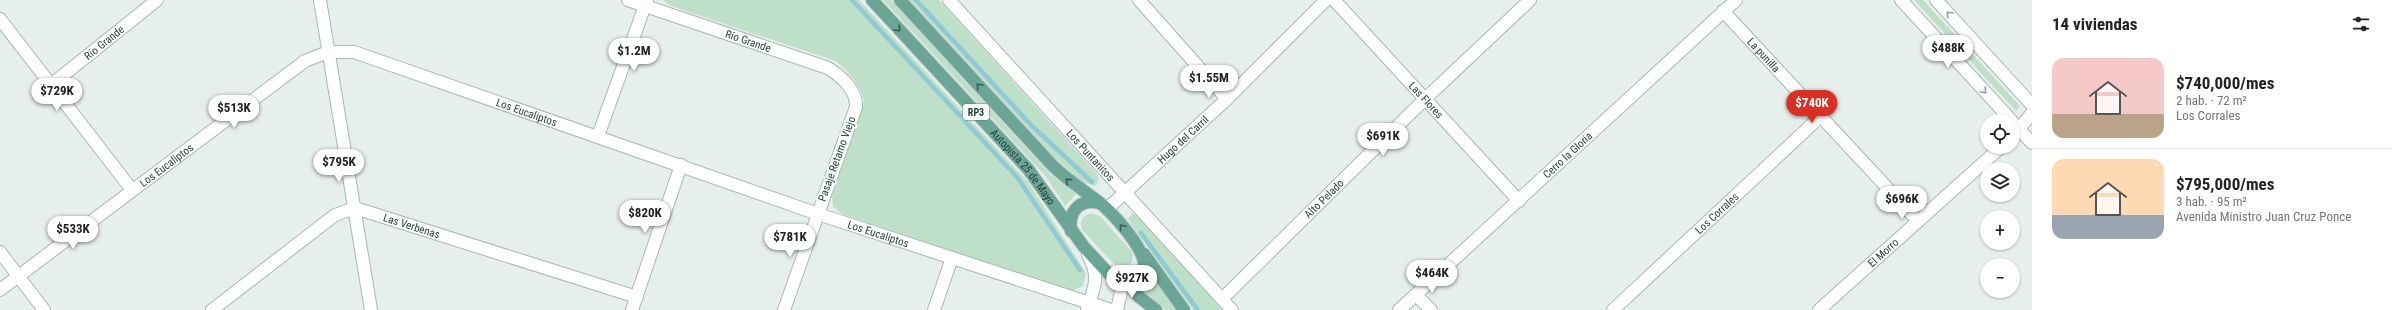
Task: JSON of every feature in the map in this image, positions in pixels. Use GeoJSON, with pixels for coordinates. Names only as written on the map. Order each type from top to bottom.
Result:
{"type":"FeatureCollection","features":[{"type":"Feature","properties":{"kind":"main road","name":"Autopista 25 de Mayo"},"geometry":{"type":"LineString","coordinates":[[872,0],[1028,169],[1052,200],[1071,231]]}},
{"type":"Feature","properties":{"kind":"main road","name":"Autopista 25 de Mayo"},"geometry":{"type":"LineString","coordinates":[[900,0],[1053,166],[1071,183],[1104,206]]}},
{"type":"Feature","properties":{"kind":"main road"},"geometry":{"type":"LineString","coordinates":[[1071,231],[1070,219],[1073,211],[1079,204],[1088,202],[1104,206]]}},
{"type":"Feature","properties":{"kind":"main road","name":"RP3"},"geometry":{"type":"LineString","coordinates":[[1104,206],[1142,251],[1184,310]]}},
{"type":"Feature","properties":{"kind":"main road","name":"RP3"},"geometry":{"type":"LineString","coordinates":[[1071,231],[1109,274],[1126,283],[1138,296],[1156,310]]}},
{"type":"Feature","properties":{"kind":"main road"},"geometry":{"type":"LineString","coordinates":[[1126,283],[1135,281],[1144,271],[1145,264],[1142,251]]}},
{"type":"Feature","properties":{"kind":"street","name":"Río Grande"},"geometry":{"type":"LineString","coordinates":[[51,85],[158,0]]}},
{"type":"Feature","properties":{"kind":"street"},"geometry":{"type":"LineString","coordinates":[[320,0],[371,310]]}},
{"type":"Feature","properties":{"kind":"street","name":"Río Grande"},"geometry":{"type":"LineString","coordinates":[[628,0],[646,3],[828,68],[840,75],[856,98]]}},
{"type":"Feature","properties":{"kind":"street","name":"Los Puntanitos"},"geometry":{"type":"LineString","coordinates":[[949,0],[1232,310]]}},
{"type":"Feature","properties":{"kind":"street"},"geometry":{"type":"LineString","coordinates":[[1139,0],[1227,99]]}},
{"type":"Feature","properties":{"kind":"street","name":"Hugo del Carril"},"geometry":{"type":"LineString","coordinates":[[1104,206],[1125,192],[1227,99],[1326,0]]}},
{"type":"Feature","properties":{"kind":"street","name":"Las Flores"},"geometry":{"type":"LineString","coordinates":[[1334,0],[1519,201]]}},
{"type":"Feature","properties":{"kind":"street","name":"Alto Pelado"},"geometry":{"type":"LineString","coordinates":[[1222,299],[1425,99],[1530,0]]}},
{"type":"Feature","properties":{"kind":"street","name":"Cerro la Gloria"},"geometry":{"type":"LineString","coordinates":[[1399,310],[1736,0]]}},
{"type":"Feature","properties":{"kind":"street"},"geometry":{"type":"LineString","coordinates":[[1901,0],[2003,114]]}},
{"type":"Feature","properties":{"kind":"street"},"geometry":{"type":"LineString","coordinates":[[1936,0],[2032,105]]}},
{"type":"Feature","properties":{"kind":"street"},"geometry":{"type":"LineString","coordinates":[[598,136],[646,3]]}},
{"type":"Feature","properties":{"kind":"street","name":"La punilla"},"geometry":{"type":"LineString","coordinates":[[1723,11],[1918,221]]}},
{"type":"Feature","properties":{"kind":"street"},"geometry":{"type":"LineString","coordinates":[[0,19],[132,190]]}},
{"type":"Feature","properties":{"kind":"street","name":"Los Eucaliptos"},"geometry":{"type":"LineString","coordinates":[[0,290],[305,61],[328,52],[354,52],[818,214],[952,258],[1088,307],[1110,310]]}},
{"type":"Feature","properties":{"kind":"street","name":"Pasaje Retamo Viejo"},"geometry":{"type":"LineString","coordinates":[[784,310],[856,107],[856,98]]}},
{"type":"Feature","properties":{"kind":"street"},"geometry":{"type":"LineString","coordinates":[[2020,123],[2032,113]]}},
{"type":"Feature","properties":{"kind":"street","name":"Los Corrales"},"geometry":{"type":"LineString","coordinates":[[1613,310],[1821,116]]}},
{"type":"Feature","properties":{"kind":"street"},"geometry":{"type":"LineString","coordinates":[[2020,132],[2032,143]]}},
{"type":"Feature","properties":{"kind":"street","name":"El Morro"},"geometry":{"type":"LineString","coordinates":[[1819,310],[1993,154]]}},
{"type":"Feature","properties":{"kind":"street"},"geometry":{"type":"LineString","coordinates":[[632,310],[681,165]]}},
{"type":"Feature","properties":{"kind":"street"},"geometry":{"type":"LineString","coordinates":[[212,310],[335,215],[355,208]]}},
{"type":"Feature","properties":{"kind":"street","name":"Las Verbenas"},"geometry":{"type":"LineString","coordinates":[[355,208],[637,297]]}},
{"type":"Feature","properties":{"kind":"street"},"geometry":{"type":"LineString","coordinates":[[1084,247],[1095,268],[1096,275],[1088,307]]}},
{"type":"Feature","properties":{"kind":"street"},"geometry":{"type":"LineString","coordinates":[[0,252],[44,310]]}},
{"type":"Feature","properties":{"kind":"street"},"geometry":{"type":"LineString","coordinates":[[934,310],[952,258]]}},
{"type":"Feature","properties":{"kind":"street"},"geometry":{"type":"LineString","coordinates":[[1117,310],[1126,283]]}},
{"type":"Feature","properties":{"kind":"street"},"geometry":{"type":"LineString","coordinates":[[1416,295],[1431,310]]}},
{"type":"Feature","properties":{"kind":"green space"},"geometry":{"type":"Polygon","coordinates":[[[663,0],[859,0],[1028,182],[1086,273],[1083,286],[1072,291],[842,214],[833,207],[832,197],[864,100],[860,89],[849,73],[835,61],[671,6],[663,0]]]}},
{"type":"Feature","properties":{"kind":"green space"},"geometry":{"type":"Polygon","coordinates":[[[883,0],[891,0],[1051,175],[1076,194],[1065,206],[1047,178],[883,0]]]}},
{"type":"Feature","properties":{"kind":"green space"},"geometry":{"type":"Polygon","coordinates":[[[910,0],[939,0],[1096,173],[1099,178],[1096,186],[1082,182],[1054,157],[910,0]]]}},
{"type":"Feature","properties":{"kind":"green space"},"geometry":{"type":"Polygon","coordinates":[[[1914,0],[1923,0],[2020,106],[2016,111],[1914,0]]]}},
{"type":"Feature","properties":{"kind":"green space"},"geometry":{"type":"Polygon","coordinates":[[[1091,213],[1100,216],[1132,252],[1132,262],[1127,268],[1124,269],[1115,265],[1082,230],[1082,219],[1091,213]]]}},
{"type":"Feature","properties":{"kind":"green space"},"geometry":{"type":"Polygon","coordinates":[[[1132,213],[1139,216],[1154,232],[1222,310],[1193,310],[1128,219],[1132,213]]]}},
{"type":"Feature","properties":{"kind":"green space"},"geometry":{"type":"Polygon","coordinates":[[[1150,274],[1179,310],[1166,310],[1138,287],[1150,274]]]}},
{"type":"Feature","properties":{"kind":"waterway"},"geometry":{"type":"LineString","coordinates":[[852,0],[1017,177],[1080,270]]}},
{"type":"Feature","properties":{"kind":"waterway"},"geometry":{"type":"LineString","coordinates":[[916,0],[1031,125],[1092,182]]}},
{"type":"Feature","properties":{"kind":"waterway"},"geometry":{"type":"LineString","coordinates":[[1141,233],[1198,310]]}}]}
